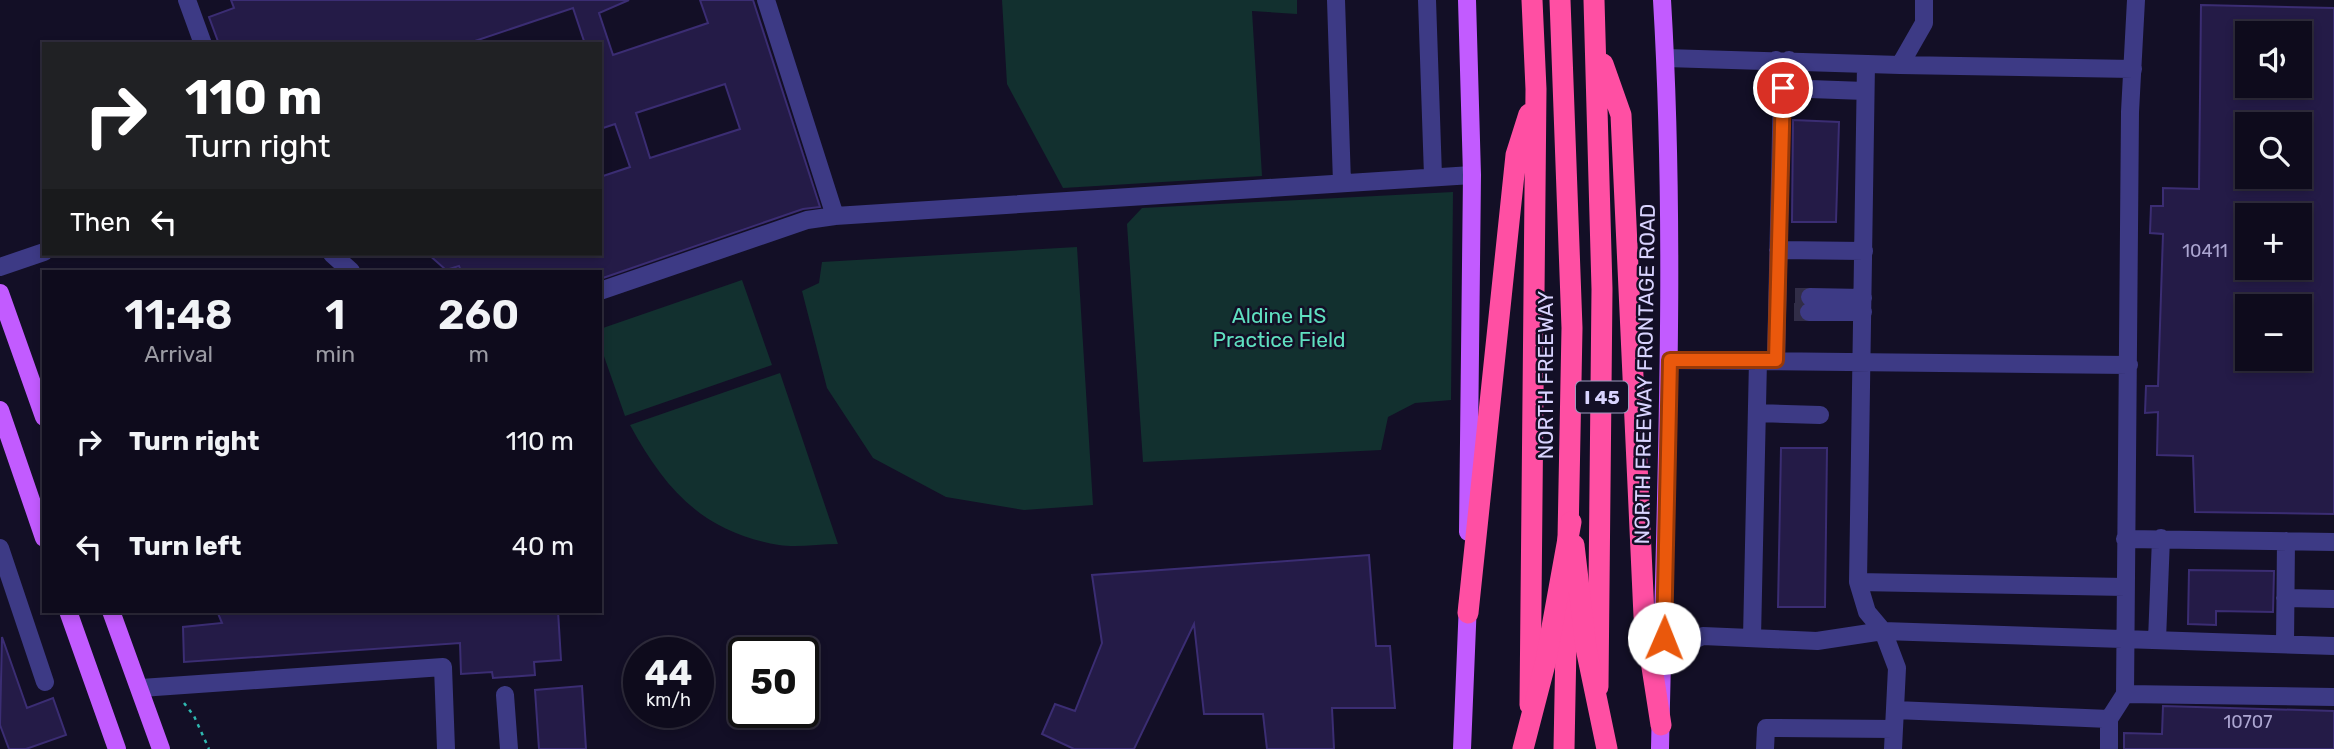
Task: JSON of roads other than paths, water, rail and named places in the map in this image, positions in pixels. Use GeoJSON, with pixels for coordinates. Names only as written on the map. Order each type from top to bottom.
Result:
{"type":"FeatureCollection","features":[{"type":"Feature","properties":{"kind":"highway","name":"NORTH FREEWAY"},"geometry":{"type":"LineString","coordinates":[[1529,749],[1536,89],[1532,0]]}},
{"type":"Feature","properties":{"kind":"highway","name":"NORTH FREEWAY"},"geometry":{"type":"LineString","coordinates":[[1560,0],[1572,328],[1571,522],[1564,749]]}},
{"type":"Feature","properties":{"kind":"highway","name":"I 45"},"geometry":{"type":"LineString","coordinates":[[1594,0],[1602,289],[1597,749]]}},
{"type":"Feature","properties":{"kind":"highway"},"geometry":{"type":"LineString","coordinates":[[1596,45],[1620,115],[1644,616],[1661,725]]}},
{"type":"Feature","properties":{"kind":"highway"},"geometry":{"type":"LineString","coordinates":[[1468,613],[1516,155],[1536,89]]}},
{"type":"Feature","properties":{"kind":"highway"},"geometry":{"type":"LineString","coordinates":[[1523,749],[1546,660],[1571,522]]}},
{"type":"Feature","properties":{"kind":"highway"},"geometry":{"type":"LineString","coordinates":[[1571,522],[1586,648],[1607,749]]}},
{"type":"Feature","properties":{"kind":"main road"},"geometry":{"type":"LineString","coordinates":[[1462,749],[1468,613],[1472,175],[1467,0]]}},
{"type":"Feature","properties":{"kind":"main road","name":"NORTH FREEWAY FRONTAGE ROAD"},"geometry":{"type":"LineString","coordinates":[[1660,749],[1670,360],[1666,58],[1662,0]]}},
{"type":"Feature","properties":{"kind":"main road"},"geometry":{"type":"LineString","coordinates":[[0,293],[42,411]]}},
{"type":"Feature","properties":{"kind":"main road"},"geometry":{"type":"LineString","coordinates":[[0,410],[42,532]]}},
{"type":"Feature","properties":{"kind":"main road"},"geometry":{"type":"LineString","coordinates":[[69,613],[117,749]]}},
{"type":"Feature","properties":{"kind":"main road"},"geometry":{"type":"LineString","coordinates":[[112,613],[161,749]]}},
{"type":"Feature","properties":{"kind":"lane"},"geometry":{"type":"LineString","coordinates":[[187,0],[202,42]]}},
{"type":"Feature","properties":{"kind":"lane"},"geometry":{"type":"LineString","coordinates":[[766,0],[835,216]]}},
{"type":"Feature","properties":{"kind":"lane"},"geometry":{"type":"LineString","coordinates":[[1336,0],[1342,183]]}},
{"type":"Feature","properties":{"kind":"lane"},"geometry":{"type":"LineString","coordinates":[[1427,0],[1433,176]]}},
{"type":"Feature","properties":{"kind":"lane"},"geometry":{"type":"LineString","coordinates":[[1900,65],[1924,23],[1924,0]]}},
{"type":"Feature","properties":{"kind":"lane"},"geometry":{"type":"LineString","coordinates":[[2109,749],[2109,719],[2125,694],[2125,539],[2136,0]]}},
{"type":"Feature","properties":{"kind":"lane"},"geometry":{"type":"LineString","coordinates":[[1666,58],[2133,69]]}},
{"type":"Feature","properties":{"kind":"lane"},"geometry":{"type":"LineString","coordinates":[[1782,60],[1777,84],[1783,88],[1866,91]]}},
{"type":"Feature","properties":{"kind":"lane"},"geometry":{"type":"LineString","coordinates":[[1866,64],[1858,582],[1867,612],[1883,631],[1897,668],[1893,749]]}},
{"type":"Feature","properties":{"kind":"lane"},"geometry":{"type":"LineString","coordinates":[[1776,360],[1794,308],[1779,250],[1783,88]]}},
{"type":"Feature","properties":{"kind":"lane"},"geometry":{"type":"LineString","coordinates":[[602,290],[807,220],[835,216],[1472,175]]}},
{"type":"Feature","properties":{"kind":"lane"},"geometry":{"type":"LineString","coordinates":[[1779,250],[1864,251]]}},
{"type":"Feature","properties":{"kind":"lane"},"geometry":{"type":"LineString","coordinates":[[0,267],[42,253]]}},
{"type":"Feature","properties":{"kind":"lane"},"geometry":{"type":"LineString","coordinates":[[334,256],[350,270]]}},
{"type":"Feature","properties":{"kind":"lane"},"geometry":{"type":"LineString","coordinates":[[1794,308],[1863,308]]}},
{"type":"Feature","properties":{"kind":"lane"},"geometry":{"type":"LineString","coordinates":[[1670,360],[2129,365]]}},
{"type":"Feature","properties":{"kind":"lane"},"geometry":{"type":"LineString","coordinates":[[1752,638],[1758,360]]}},
{"type":"Feature","properties":{"kind":"lane"},"geometry":{"type":"LineString","coordinates":[[1757,413],[1819,415]]}},
{"type":"Feature","properties":{"kind":"lane"},"geometry":{"type":"LineString","coordinates":[[2157,640],[2161,538]]}},
{"type":"Feature","properties":{"kind":"lane"},"geometry":{"type":"LineString","coordinates":[[2125,539],[2334,542]]}},
{"type":"Feature","properties":{"kind":"lane"},"geometry":{"type":"LineString","coordinates":[[2285,644],[2286,541]]}},
{"type":"Feature","properties":{"kind":"lane"},"geometry":{"type":"LineString","coordinates":[[0,548],[44,682]]}},
{"type":"Feature","properties":{"kind":"lane"},"geometry":{"type":"LineString","coordinates":[[1858,582],[2125,587]]}},
{"type":"Feature","properties":{"kind":"lane"},"geometry":{"type":"LineString","coordinates":[[2285,598],[2334,599]]}},
{"type":"Feature","properties":{"kind":"lane"},"geometry":{"type":"LineString","coordinates":[[1664,666],[1697,637],[1817,641],[1883,631],[2334,646]]}},
{"type":"Feature","properties":{"kind":"lane"},"geometry":{"type":"LineString","coordinates":[[141,688],[443,667],[446,749]]}},
{"type":"Feature","properties":{"kind":"lane"},"geometry":{"type":"LineString","coordinates":[[2125,694],[2334,697]]}},
{"type":"Feature","properties":{"kind":"lane"},"geometry":{"type":"LineString","coordinates":[[505,695],[509,749]]}},
{"type":"Feature","properties":{"kind":"lane"},"geometry":{"type":"LineString","coordinates":[[1895,710],[2109,719]]}},
{"type":"Feature","properties":{"kind":"lane"},"geometry":{"type":"LineString","coordinates":[[1765,749],[1766,728],[1894,729]]}},
{"type":"Feature","properties":{"kind":"tunnel"},"geometry":{"type":"LineString","coordinates":[[1795,297],[1810,297]]}},
{"type":"Feature","properties":{"kind":"tunnel"},"geometry":{"type":"LineString","coordinates":[[1794,312],[1809,312]]}},
{"type":"Feature","properties":{"kind":"park label","name":"Aldine HS Practice Field"},"geometry":{"type":"Point","coordinates":[1279,328]}}]}
